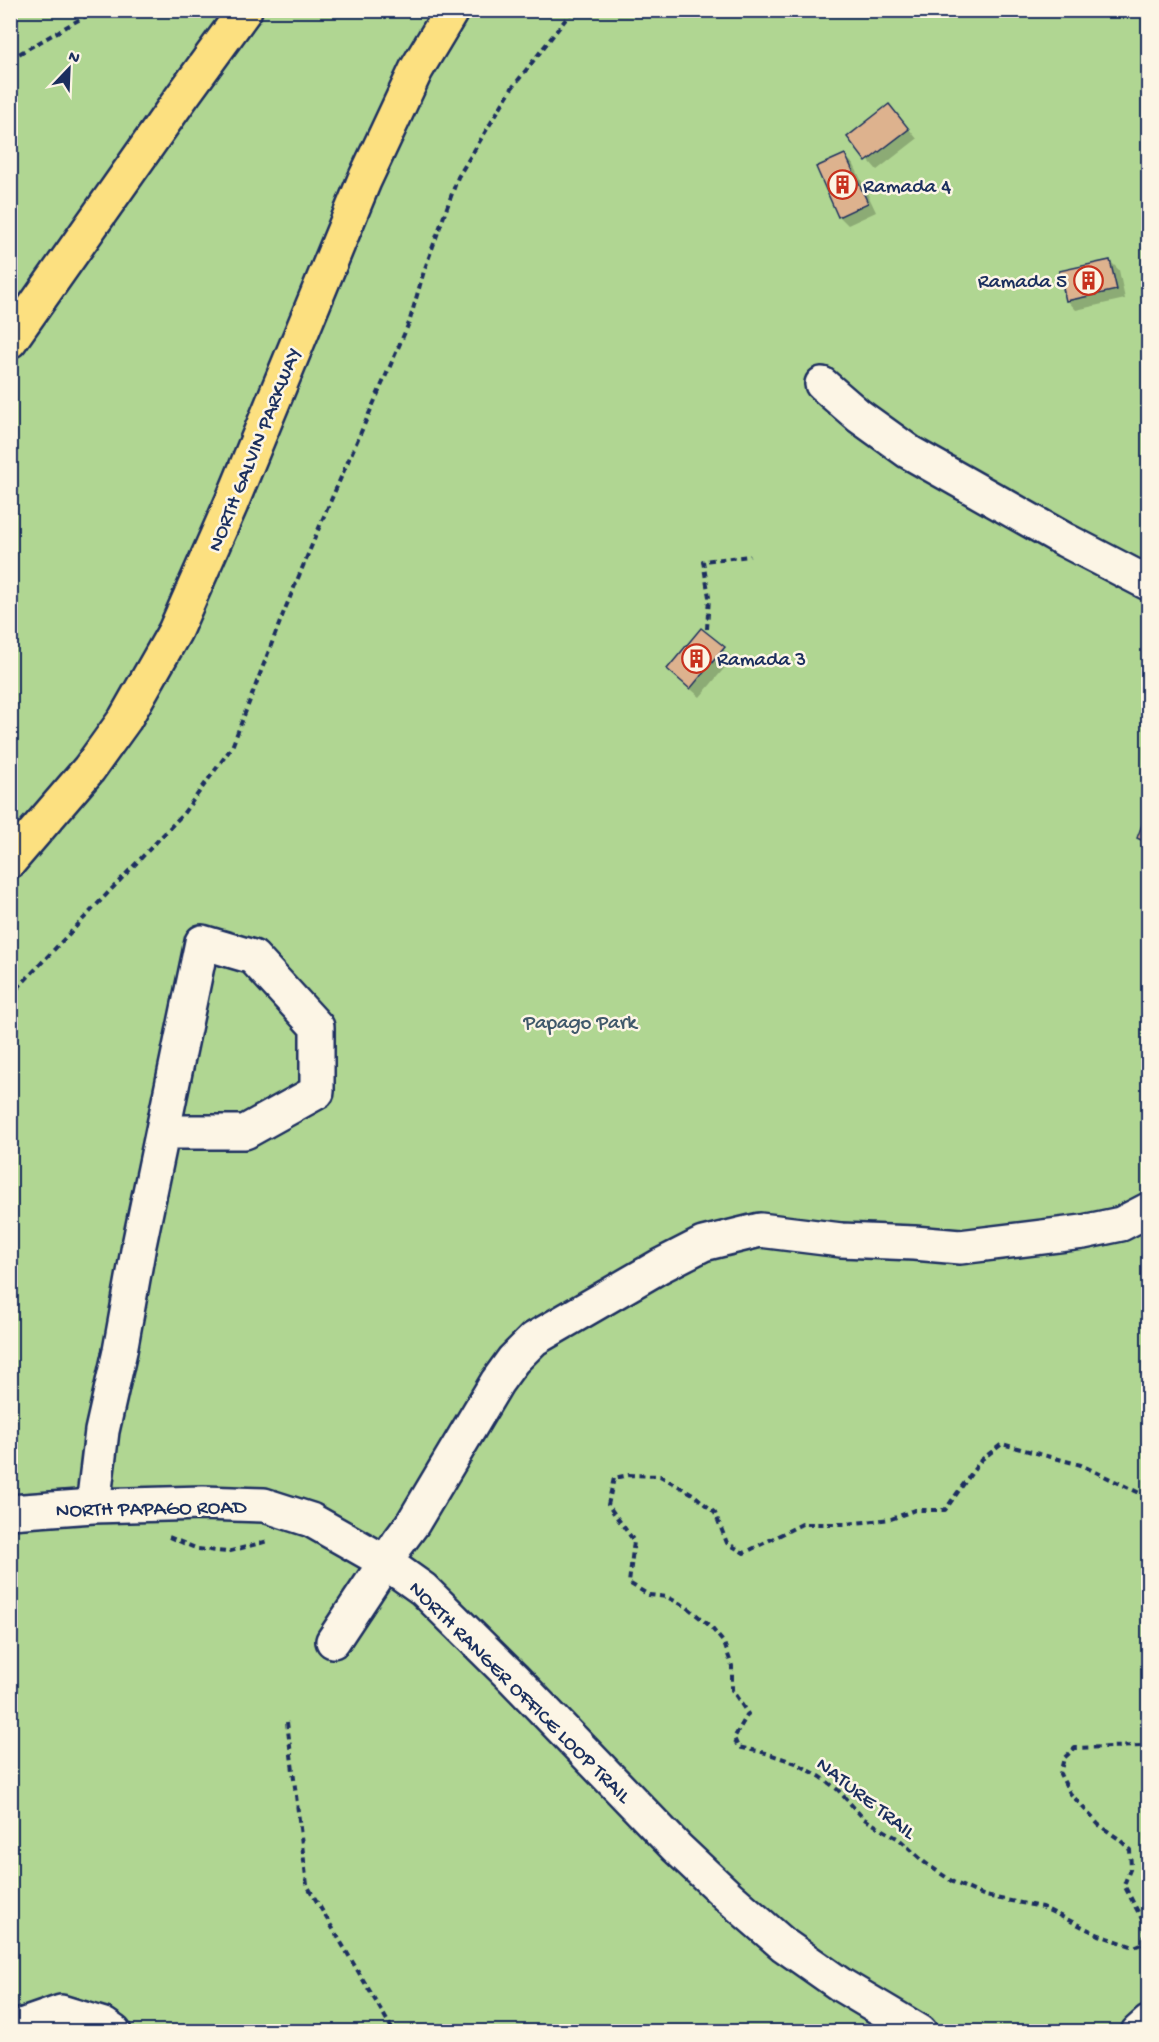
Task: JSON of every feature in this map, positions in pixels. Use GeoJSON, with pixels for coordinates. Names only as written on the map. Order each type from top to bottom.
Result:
{"type":"FeatureCollection","features":[{"type":"Feature","properties":{"kind":"main road"},"geometry":{"type":"LineString","coordinates":[[10,341],[245,10]]}},
{"type":"Feature","properties":{"kind":"main road","name":"NORTH GALVIN PARKWAY"},"geometry":{"type":"LineString","coordinates":[[10,861],[89,769],[125,719],[175,631],[369,171],[416,70],[452,10]]}},
{"type":"Feature","properties":{"kind":"lane"},"geometry":{"type":"LineString","coordinates":[[822,384],[859,416],[909,452],[1065,540],[1149,583]]}},
{"type":"Feature","properties":{"kind":"lane"},"geometry":{"type":"LineString","coordinates":[[93,1506],[102,1431],[120,1351],[139,1245],[202,942],[253,957],[316,1027],[317,1092],[245,1132],[163,1132]]}},
{"type":"Feature","properties":{"kind":"lane"},"geometry":{"type":"LineString","coordinates":[[333,1641],[413,1523],[497,1382],[513,1360],[544,1333],[660,1266],[703,1244],[760,1230],[842,1240],[914,1242],[960,1247],[1083,1232],[1121,1224],[1149,1210]]}},
{"type":"Feature","properties":{"kind":"lane","name":"NORTH PAPAGO ROAD"},"geometry":{"type":"LineString","coordinates":[[10,1512],[93,1506],[203,1503],[264,1505],[311,1520],[385,1562]]}},
{"type":"Feature","properties":{"kind":"lane","name":"NORTH RANGER OFFICE LOOP TRAIL"},"geometry":{"type":"LineString","coordinates":[[385,1562],[431,1597],[513,1678],[677,1848],[729,1897],[784,1945],[832,1979],[920,2031]]}},
{"type":"Feature","properties":{"kind":"lane"},"geometry":{"type":"LineString","coordinates":[[12,2031],[61,2012],[104,2025],[114,2031]]}},
{"type":"Feature","properties":{"kind":"lane"},"geometry":{"type":"LineString","coordinates":[[1138,2031],[1149,2023]]}},
{"type":"Feature","properties":{"kind":"path"},"geometry":{"type":"LineString","coordinates":[[10,58],[96,10]]}},
{"type":"Feature","properties":{"kind":"path"},"geometry":{"type":"LineString","coordinates":[[10,996],[183,814],[232,747],[324,516],[409,323],[424,272],[458,177],[512,88],[573,10]]}},
{"type":"Feature","properties":{"kind":"path"},"geometry":{"type":"LineString","coordinates":[[707,629],[709,597],[703,561],[750,556]]}},
{"type":"Feature","properties":{"kind":"path","name":"NATURE TRAIL"},"geometry":{"type":"LineString","coordinates":[[1149,1497],[1081,1465],[1002,1444],[981,1460],[945,1510],[915,1510],[891,1519],[847,1524],[802,1524],[744,1553],[727,1543],[715,1513],[693,1494],[660,1476],[629,1475],[614,1478],[608,1505],[634,1540],[629,1583],[649,1595],[667,1598],[687,1607],[710,1626],[724,1643],[732,1666],[732,1690],[748,1714],[734,1738],[738,1747],[796,1763],[821,1777],[838,1790],[864,1819],[899,1839],[924,1862],[952,1882],[985,1896],[1042,1907],[1099,1935],[1134,1947],[1144,1942],[1145,1925],[1124,1885],[1131,1867],[1130,1850],[1100,1825],[1070,1793],[1060,1774],[1064,1758],[1075,1748],[1141,1746],[1149,1741]]}},
{"type":"Feature","properties":{"kind":"path"},"geometry":{"type":"LineString","coordinates":[[287,1722],[307,1885],[394,2031]]}},
{"type":"Feature","properties":{"kind":"green space","name":"Papago Park"},"geometry":{"type":"Polygon","coordinates":[[[11,11],[1148,11],[1148,2031],[11,2031],[11,11]]]}},
{"type":"Feature","properties":{"kind":"building"},"geometry":{"type":"Polygon","coordinates":[[[889,104],[909,129],[866,162],[847,137],[889,104]]]}},
{"type":"Feature","properties":{"kind":"building","name":"Ramada 4"},"geometry":{"type":"Polygon","coordinates":[[[845,154],[868,203],[838,217],[816,167],[845,154]]]}},
{"type":"Feature","properties":{"kind":"building","name":"Ramada 5"},"geometry":{"type":"Polygon","coordinates":[[[1110,260],[1117,290],[1066,301],[1059,271],[1110,260]]]}},
{"type":"Feature","properties":{"kind":"building","name":"Ramada 3"},"geometry":{"type":"Polygon","coordinates":[[[701,628],[725,647],[690,689],[667,669],[701,628]]]}},
{"type":"Feature","properties":{"kind":"building"},"geometry":{"type":"Polygon","coordinates":[[[1148,809],[1148,843],[1137,838],[1148,809]]]}},
{"type":"Feature","properties":{"kind":"place","name":"Ramada 4"},"geometry":{"type":"Point","coordinates":[842,185]}},
{"type":"Feature","properties":{"kind":"place","name":"Ramada 5"},"geometry":{"type":"Point","coordinates":[1088,280]}},
{"type":"Feature","properties":{"kind":"place","name":"Ramada 3"},"geometry":{"type":"Point","coordinates":[696,658]}}]}
